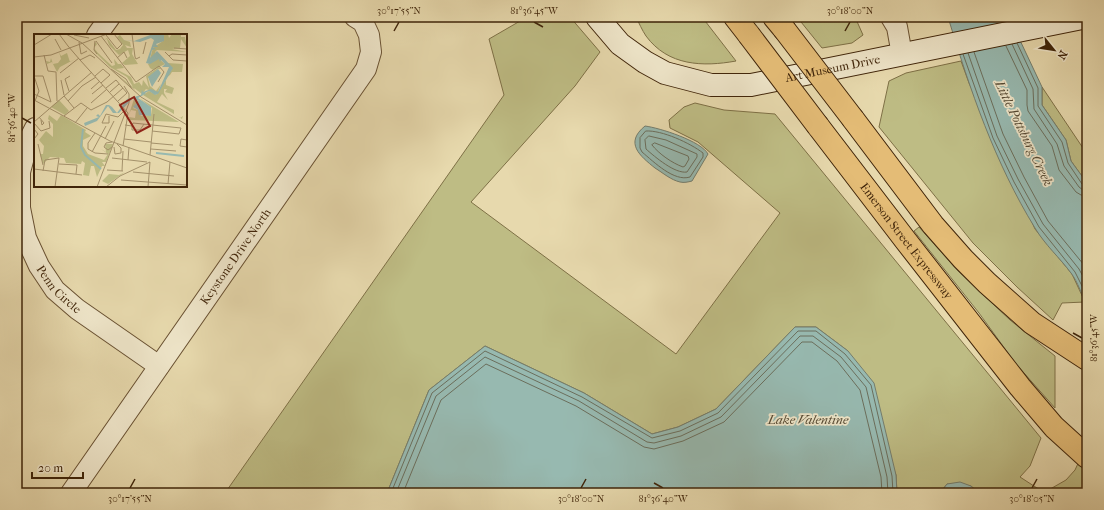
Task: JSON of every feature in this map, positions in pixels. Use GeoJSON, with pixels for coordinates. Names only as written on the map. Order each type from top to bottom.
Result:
{"type":"FeatureCollection","features":[{"type":"Feature","properties":{"kind":"highway","name":"Emerson Street Expressway"},"geometry":{"type":"LineString","coordinates":[[735,17],[984,343],[1054,427],[1087,457]]}},
{"type":"Feature","properties":{"kind":"highway"},"geometry":{"type":"LineString","coordinates":[[779,23],[933,225],[963,259],[1006,301],[1032,323],[1087,360]]}},
{"type":"Feature","properties":{"kind":"street"},"geometry":{"type":"LineString","coordinates":[[98,34],[110,17]]}},
{"type":"Feature","properties":{"kind":"street","name":"Keystone Drive North"},"geometry":{"type":"LineString","coordinates":[[71,493],[366,69],[371,52],[369,35],[363,22],[355,17]]}},
{"type":"Feature","properties":{"kind":"street","name":"Art Museum Drive"},"geometry":{"type":"LineString","coordinates":[[597,17],[620,44],[645,62],[666,73],[711,86],[751,85],[1087,17]]}},
{"type":"Feature","properties":{"kind":"street"},"geometry":{"type":"LineString","coordinates":[[891,17],[897,27],[902,55]]}},
{"type":"Feature","properties":{"kind":"street","name":"Penn Circle"},"geometry":{"type":"LineString","coordinates":[[34,130],[28,142],[20,172],[20,208],[26,238],[39,266],[55,290],[77,309],[159,366]]}},
{"type":"Feature","properties":{"kind":"shaded area"},"geometry":{"type":"Polygon","coordinates":[[[527,17],[570,17],[600,52],[575,86],[471,202],[676,354],[780,213],[698,142],[670,128],[669,120],[684,107],[695,103],[724,110],[775,114],[1041,438],[1030,466],[1020,477],[1045,492],[1066,480],[1075,470],[1087,444],[1087,493],[979,493],[971,486],[947,484],[940,493],[897,493],[896,475],[848,351],[816,327],[795,327],[716,409],[678,427],[652,434],[584,393],[485,346],[429,390],[387,493],[225,493],[504,95],[489,39],[527,17]]]}},
{"type":"Feature","properties":{"kind":"shaded area"},"geometry":{"type":"Polygon","coordinates":[[[636,17],[702,17],[736,61],[699,64],[675,59],[655,46],[646,36],[636,17]]]}},
{"type":"Feature","properties":{"kind":"shaded area"},"geometry":{"type":"Polygon","coordinates":[[[797,17],[855,17],[863,35],[852,43],[822,48],[797,17]]]}},
{"type":"Feature","properties":{"kind":"shaded area"},"geometry":{"type":"Polygon","coordinates":[[[961,61],[969,83],[1035,229],[1072,274],[1085,302],[1062,303],[1053,320],[973,243],[879,127],[889,81],[906,73],[961,61]]]}},
{"type":"Feature","properties":{"kind":"shaded area"},"geometry":{"type":"Polygon","coordinates":[[[1042,87],[1087,154],[1087,183],[1071,161],[1066,140],[1042,105],[1042,87]]]}},
{"type":"Feature","properties":{"kind":"shaded area"},"geometry":{"type":"Polygon","coordinates":[[[919,227],[958,271],[1010,320],[1055,356],[1055,408],[1016,364],[979,313],[914,231],[919,227]]]}},
{"type":"Feature","properties":{"kind":"water","name":"Little Pottsburg Creek"},"geometry":{"type":"Polygon","coordinates":[[[948,17],[1009,17],[1042,87],[1042,105],[1066,140],[1071,161],[1087,183],[1087,306],[1078,285],[1067,267],[1039,234],[1008,178],[985,126],[965,72],[948,17]]]}},
{"type":"Feature","properties":{"kind":"water"},"geometry":{"type":"Polygon","coordinates":[[[645,126],[660,129],[680,136],[704,149],[708,154],[692,181],[680,182],[673,180],[644,159],[636,149],[635,144],[639,132],[645,126]]]}},
{"type":"Feature","properties":{"kind":"water","name":"Lake Valentine"},"geometry":{"type":"Polygon","coordinates":[[[795,327],[816,327],[848,351],[874,383],[896,475],[897,493],[387,493],[429,390],[485,346],[584,393],[652,434],[678,427],[716,409],[795,327]]]}},
{"type":"Feature","properties":{"kind":"water"},"geometry":{"type":"Polygon","coordinates":[[[960,482],[971,486],[979,493],[940,493],[947,484],[960,482]]]}}]}
